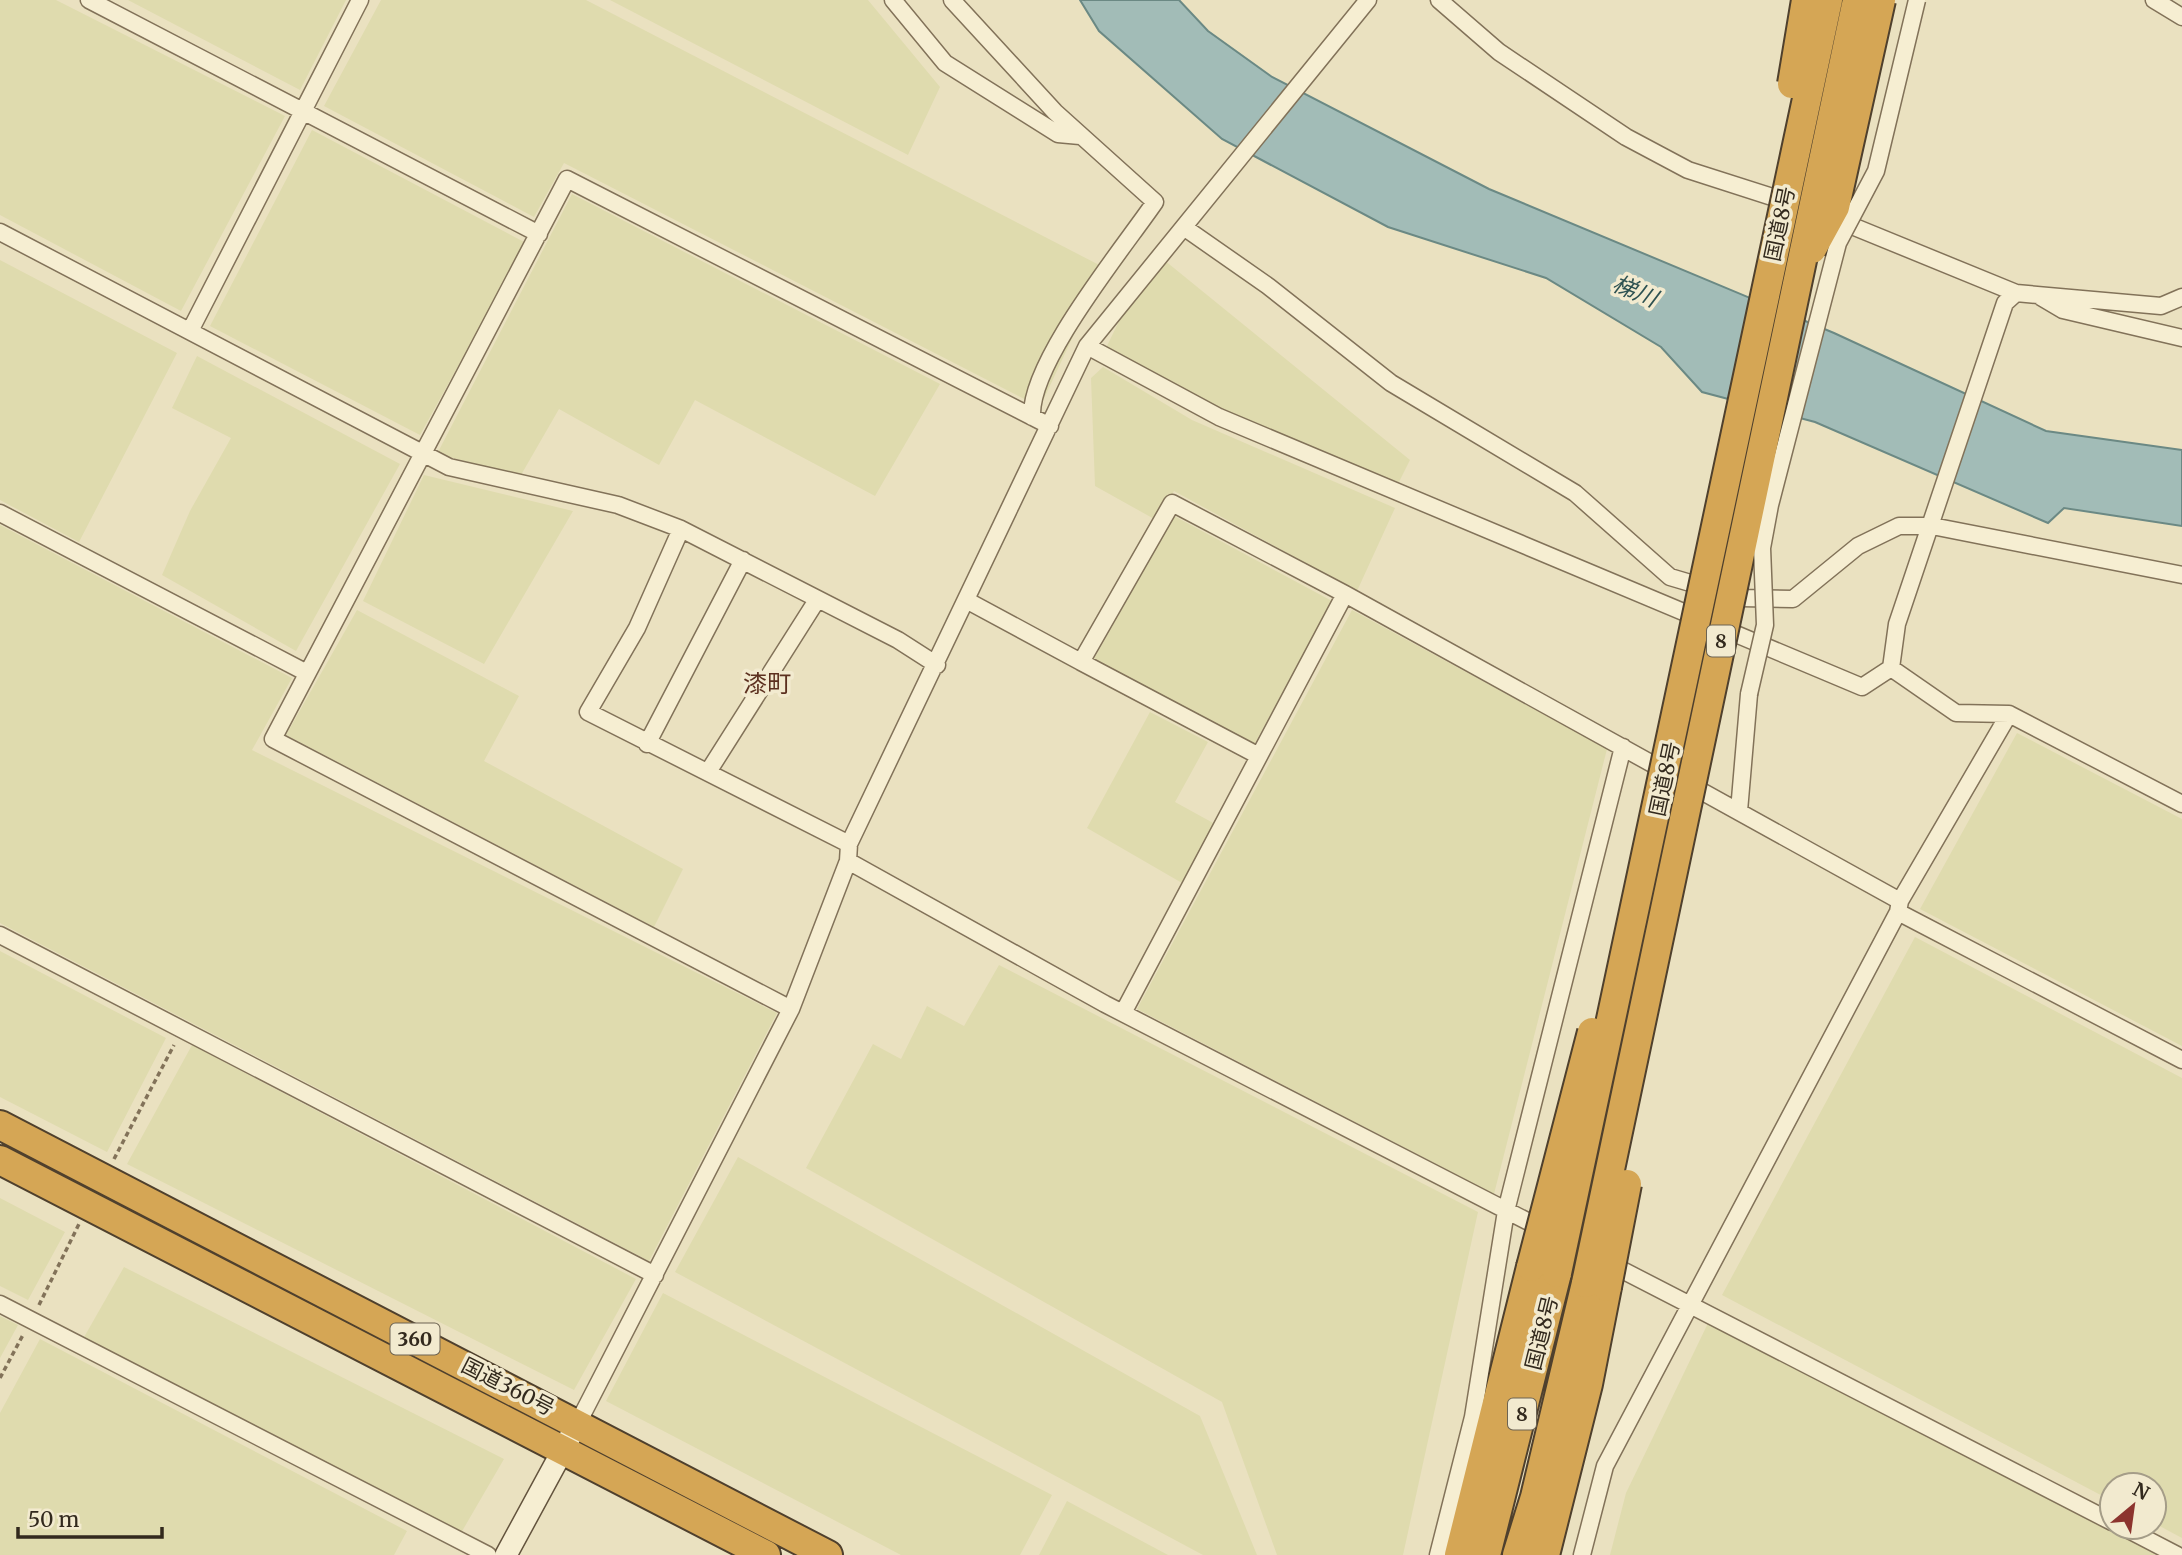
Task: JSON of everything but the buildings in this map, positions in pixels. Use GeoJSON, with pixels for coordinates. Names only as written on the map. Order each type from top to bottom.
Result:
{"type":"FeatureCollection","features":[{"type":"Feature","properties":{"kind":"highway"},"geometry":{"type":"LineString","coordinates":[[1768,281],[1790,94],[1806,0]]}},
{"type":"Feature","properties":{"kind":"highway","name":"国道8号"},"geometry":{"type":"LineString","coordinates":[[1486,1555],[1600,1001],[1630,944],[1828,0]]}},
{"type":"Feature","properties":{"kind":"highway","name":"国道8号"},"geometry":{"type":"LineString","coordinates":[[1517,1555],[1597,1285],[1660,946],[1797,276],[1857,0]]}},
{"type":"Feature","properties":{"kind":"highway"},"geometry":{"type":"LineString","coordinates":[[1797,276],[1835,207],[1881,0]]}},
{"type":"Feature","properties":{"kind":"highway","name":"国道360号"},"geometry":{"type":"LineString","coordinates":[[0,1125],[828,1555]]}},
{"type":"Feature","properties":{"kind":"highway","name":"国道360号"},"geometry":{"type":"LineString","coordinates":[[0,1160],[766,1555]]}},
{"type":"Feature","properties":{"kind":"highway"},"geometry":{"type":"LineString","coordinates":[[1459,1555],[1544,1270]]}},
{"type":"Feature","properties":{"kind":"highway"},"geometry":{"type":"LineString","coordinates":[[1545,1555],[1588,1384],[1597,1285]]}},
{"type":"Feature","properties":{"kind":"main road"},"geometry":{"type":"LineString","coordinates":[[506,1555],[578,1423]]}},
{"type":"Feature","properties":{"kind":"street"},"geometry":{"type":"LineString","coordinates":[[89,0],[539,234]]}},
{"type":"Feature","properties":{"kind":"street"},"geometry":{"type":"LineString","coordinates":[[190,331],[360,0]]}},
{"type":"Feature","properties":{"kind":"street"},"geometry":{"type":"LineString","coordinates":[[893,0],[945,63],[1058,134],[1080,136]]}},
{"type":"Feature","properties":{"kind":"street"},"geometry":{"type":"LineString","coordinates":[[952,0],[1014,70],[1080,136],[1155,202],[1049,356],[1031,399],[1032,417]]}},
{"type":"Feature","properties":{"kind":"street"},"geometry":{"type":"LineString","coordinates":[[578,1423],[791,1009],[848,861],[849,844],[937,665],[1087,346],[1368,0]]}},
{"type":"Feature","properties":{"kind":"street"},"geometry":{"type":"LineString","coordinates":[[1439,0],[1499,52],[1626,137],[1688,170],[1824,214],[2011,298],[2038,295],[2161,306],[2182,297]]}},
{"type":"Feature","properties":{"kind":"street"},"geometry":{"type":"LineString","coordinates":[[1739,811],[1749,694],[1765,625],[1762,548],[1770,505],[1838,243],[1875,171],[1917,0]]}},
{"type":"Feature","properties":{"kind":"street"},"geometry":{"type":"LineString","coordinates":[[2154,0],[2182,17]]}},
{"type":"Feature","properties":{"kind":"street"},"geometry":{"type":"LineString","coordinates":[[791,1009],[273,739],[567,179],[1050,426]]}},
{"type":"Feature","properties":{"kind":"street"},"geometry":{"type":"LineString","coordinates":[[1185,228],[1268,286],[1391,383],[1575,493],[1670,577],[1741,598],[1793,599],[1858,546],[1899,526],[1933,522],[2182,575]]}},
{"type":"Feature","properties":{"kind":"street"},"geometry":{"type":"LineString","coordinates":[[0,232],[449,467],[618,505],[681,529],[898,640],[937,665]]}},
{"type":"Feature","properties":{"kind":"street"},"geometry":{"type":"LineString","coordinates":[[2038,295],[2063,310],[2182,338]]}},
{"type":"Feature","properties":{"kind":"street"},"geometry":{"type":"LineString","coordinates":[[1087,346],[1219,418],[1863,687],[1891,668],[1897,624],[2011,298]]}},
{"type":"Feature","properties":{"kind":"street"},"geometry":{"type":"LineString","coordinates":[[1080,662],[1172,503],[1345,594],[1623,747],[1739,811],[1899,907],[2182,1060]]}},
{"type":"Feature","properties":{"kind":"street"},"geometry":{"type":"LineString","coordinates":[[0,513],[307,673]]}},
{"type":"Feature","properties":{"kind":"street"},"geometry":{"type":"LineString","coordinates":[[681,529],[637,628],[588,712],[849,844]]}},
{"type":"Feature","properties":{"kind":"street"},"geometry":{"type":"LineString","coordinates":[[647,744],[743,560]]}},
{"type":"Feature","properties":{"kind":"street"},"geometry":{"type":"LineString","coordinates":[[1123,1013],[1345,594]]}},
{"type":"Feature","properties":{"kind":"street"},"geometry":{"type":"LineString","coordinates":[[708,772],[817,600]]}},
{"type":"Feature","properties":{"kind":"street"},"geometry":{"type":"LineString","coordinates":[[966,600],[1259,756]]}},
{"type":"Feature","properties":{"kind":"street"},"geometry":{"type":"LineString","coordinates":[[1891,668],[1956,713],[2009,714],[2182,804]]}},
{"type":"Feature","properties":{"kind":"street"},"geometry":{"type":"LineString","coordinates":[[1582,1555],[1605,1466],[1899,907],[2009,714]]}},
{"type":"Feature","properties":{"kind":"street"},"geometry":{"type":"LineString","coordinates":[[1438,1555],[1473,1417],[1506,1211],[1623,747]]}},
{"type":"Feature","properties":{"kind":"street"},"geometry":{"type":"LineString","coordinates":[[848,861],[1123,1013],[2098,1515]]}},
{"type":"Feature","properties":{"kind":"street"},"geometry":{"type":"LineString","coordinates":[[0,935],[655,1275]]}},
{"type":"Feature","properties":{"kind":"street"},"geometry":{"type":"LineString","coordinates":[[0,1304],[488,1555]]}},
{"type":"Feature","properties":{"kind":"street"},"geometry":{"type":"LineString","coordinates":[[2150,1541],[2177,1555]]}},
{"type":"Feature","properties":{"kind":"path"},"geometry":{"type":"LineString","coordinates":[[114,1160],[182,1030]]}},
{"type":"Feature","properties":{"kind":"path"},"geometry":{"type":"LineString","coordinates":[[0,1378],[80,1222]]}},
{"type":"Feature","properties":{"kind":"shaded area"},"geometry":{"type":"Polygon","coordinates":[[[0,0],[56,0],[285,116],[181,311],[0,215],[0,0]]]}},
{"type":"Feature","properties":{"kind":"shaded area"},"geometry":{"type":"Polygon","coordinates":[[[128,0],[346,0],[300,90],[128,0]]]}},
{"type":"Feature","properties":{"kind":"shaded area"},"geometry":{"type":"Polygon","coordinates":[[[381,0],[586,0],[1105,268],[1040,407],[564,163],[534,217],[324,106],[381,0]]]}},
{"type":"Feature","properties":{"kind":"shaded area"},"geometry":{"type":"Polygon","coordinates":[[[610,0],[868,0],[940,87],[908,155],[610,0]]]}},
{"type":"Feature","properties":{"kind":"shaded area"},"geometry":{"type":"Polygon","coordinates":[[[312,130],[526,243],[420,435],[210,326],[312,130]]]}},
{"type":"Feature","properties":{"kind":"shaded area"},"geometry":{"type":"Polygon","coordinates":[[[572,194],[940,384],[875,496],[695,400],[659,465],[559,409],[521,475],[437,454],[572,194]]]}},
{"type":"Feature","properties":{"kind":"shaded area"},"geometry":{"type":"Polygon","coordinates":[[[1153,251],[1410,460],[1396,488],[1201,399],[1106,348],[1153,251]]]}},
{"type":"Feature","properties":{"kind":"shaded area"},"geometry":{"type":"Polygon","coordinates":[[[0,260],[177,353],[79,542],[0,500],[0,260]]]}},
{"type":"Feature","properties":{"kind":"shaded area"},"geometry":{"type":"Polygon","coordinates":[[[197,356],[400,464],[296,651],[162,575],[190,511],[231,438],[172,408],[197,356]]]}},
{"type":"Feature","properties":{"kind":"shaded area"},"geometry":{"type":"Polygon","coordinates":[[[1103,367],[1192,420],[1395,508],[1357,591],[1174,491],[1156,520],[1095,486],[1091,378],[1103,367]]]}},
{"type":"Feature","properties":{"kind":"shaded area"},"geometry":{"type":"Polygon","coordinates":[[[424,475],[573,511],[484,664],[363,601],[424,475]]]}},
{"type":"Feature","properties":{"kind":"shaded area"},"geometry":{"type":"Polygon","coordinates":[[[1174,516],[1332,601],[1254,745],[1094,659],[1174,516]]]}},
{"type":"Feature","properties":{"kind":"shaded area"},"geometry":{"type":"Polygon","coordinates":[[[0,525],[292,678],[252,750],[777,1013],[649,1261],[0,923],[0,525]]]}},
{"type":"Feature","properties":{"kind":"shaded area"},"geometry":{"type":"Polygon","coordinates":[[[357,610],[519,696],[484,761],[683,869],[654,927],[286,735],[357,610]]]}},
{"type":"Feature","properties":{"kind":"shaded area"},"geometry":{"type":"Polygon","coordinates":[[[1352,610],[1607,749],[1494,1194],[1137,1009],[1352,610]]]}},
{"type":"Feature","properties":{"kind":"shaded area"},"geometry":{"type":"Polygon","coordinates":[[[1150,712],[1208,742],[1175,802],[1215,824],[1182,883],[1087,828],[1150,712]]]}},
{"type":"Feature","properties":{"kind":"shaded area"},"geometry":{"type":"Polygon","coordinates":[[[2017,733],[2182,819],[2182,1046],[1920,909],[2017,733]]]}},
{"type":"Feature","properties":{"kind":"shaded area"},"geometry":{"type":"Polygon","coordinates":[[[1915,937],[2182,1078],[2182,1538],[2168,1530],[2168,1471],[2098,1471],[2098,1494],[1722,1295],[1915,937]]]}},
{"type":"Feature","properties":{"kind":"shaded area"},"geometry":{"type":"Polygon","coordinates":[[[0,951],[166,1038],[107,1152],[0,1097],[0,951]]]}},
{"type":"Feature","properties":{"kind":"shaded area"},"geometry":{"type":"Polygon","coordinates":[[[999,965],[1478,1212],[1403,1555],[1277,1555],[1222,1402],[806,1168],[873,1044],[901,1059],[927,1006],[964,1026],[999,965]]]}},
{"type":"Feature","properties":{"kind":"shaded area"},"geometry":{"type":"Polygon","coordinates":[[[192,1045],[636,1279],[574,1390],[127,1164],[192,1045]]]}},
{"type":"Feature","properties":{"kind":"shaded area"},"geometry":{"type":"Polygon","coordinates":[[[738,1157],[1200,1416],[1257,1555],[1203,1555],[675,1272],[738,1157]]]}},
{"type":"Feature","properties":{"kind":"shaded area"},"geometry":{"type":"Polygon","coordinates":[[[0,1198],[65,1232],[28,1300],[0,1286],[0,1198]]]}},
{"type":"Feature","properties":{"kind":"shaded area"},"geometry":{"type":"Polygon","coordinates":[[[124,1267],[504,1459],[461,1533],[83,1339],[124,1267]]]}},
{"type":"Feature","properties":{"kind":"shaded area"},"geometry":{"type":"Polygon","coordinates":[[[663,1293],[1052,1495],[1020,1555],[901,1555],[606,1401],[663,1293]]]}},
{"type":"Feature","properties":{"kind":"shaded area"},"geometry":{"type":"Polygon","coordinates":[[[0,1316],[18,1325],[0,1358],[0,1316]]]}},
{"type":"Feature","properties":{"kind":"shaded area"},"geometry":{"type":"Polygon","coordinates":[[[1710,1319],[2098,1522],[2098,1541],[2135,1541],[2162,1555],[1610,1555],[1626,1493],[1710,1319]]]}},
{"type":"Feature","properties":{"kind":"shaded area"},"geometry":{"type":"Polygon","coordinates":[[[40,1339],[407,1531],[394,1555],[0,1555],[0,1413],[40,1339]]]}},
{"type":"Feature","properties":{"kind":"shaded area"},"geometry":{"type":"Polygon","coordinates":[[[1067,1501],[1168,1555],[1039,1555],[1067,1501]]]}},
{"type":"Feature","properties":{"kind":"water","name":"梯川"},"geometry":{"type":"Polygon","coordinates":[[[1080,0],[1179,0],[1208,31],[1272,77],[1489,189],[1834,333],[2046,431],[2182,450],[2182,526],[2064,508],[2048,523],[1815,422],[1702,392],[1661,347],[1546,278],[1388,227],[1222,139],[1099,31],[1080,0]]]}},
{"type":"Feature","properties":{"kind":"district","name":"漆町"},"geometry":{"type":"Point","coordinates":[767,684]}}]}
